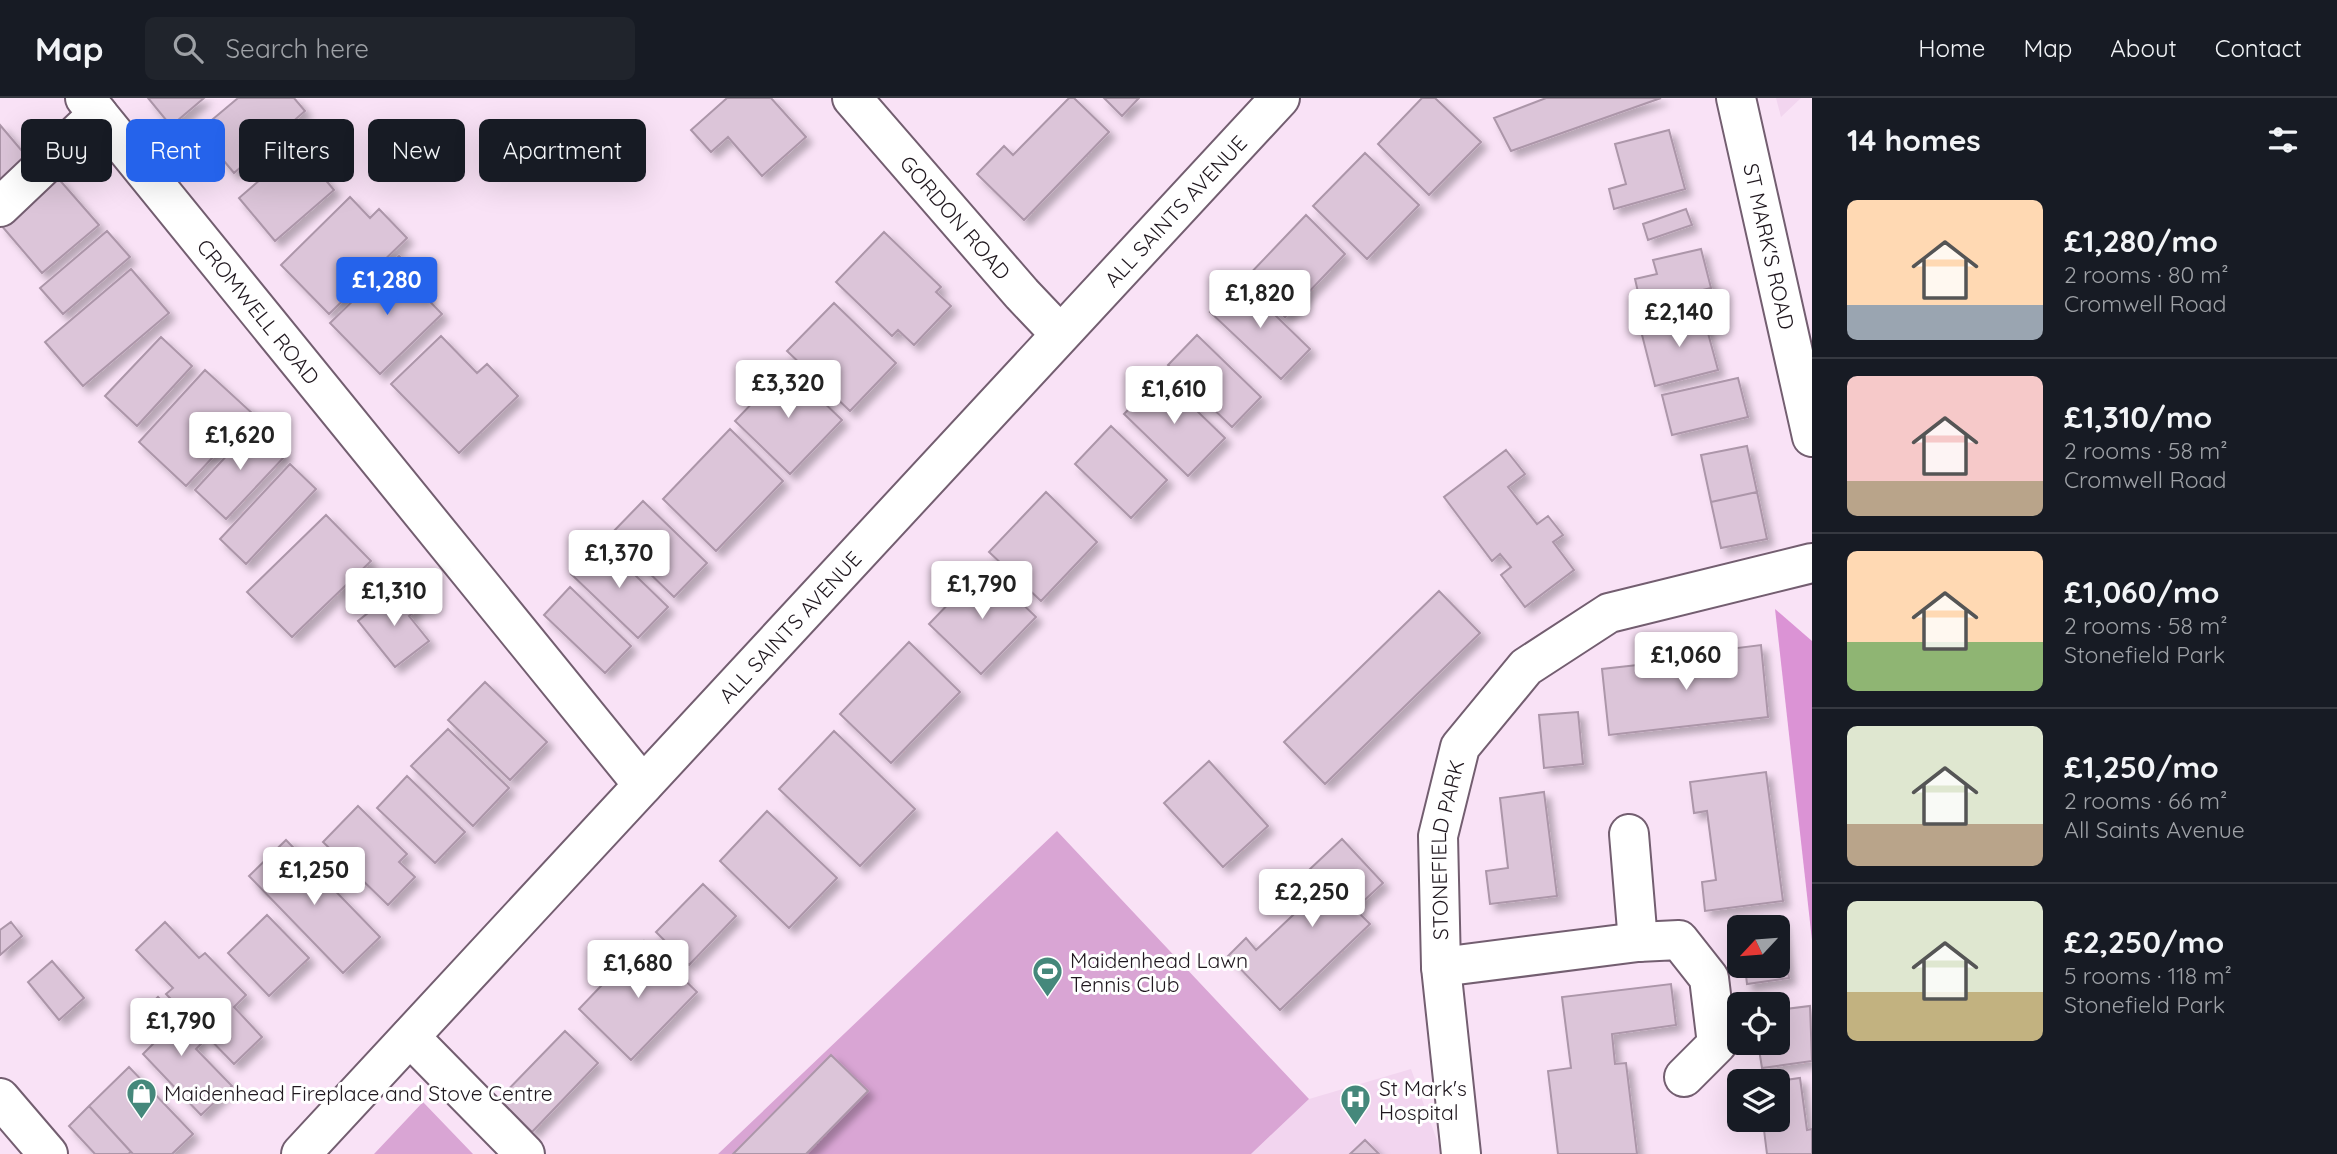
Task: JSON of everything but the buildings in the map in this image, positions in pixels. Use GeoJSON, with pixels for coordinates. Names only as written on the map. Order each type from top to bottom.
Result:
{"type":"FeatureCollection","features":[{"type":"Feature","properties":{"kind":"street","name":"GORDON ROAD"},"geometry":{"type":"LineString","coordinates":[[852,98],[1060,334]]}},
{"type":"Feature","properties":{"kind":"street","name":"ALL SAINTS AVENUE"},"geometry":{"type":"LineString","coordinates":[[301,1154],[1280,98]]}},
{"type":"Feature","properties":{"kind":"street","name":"ST MARK'S ROAD"},"geometry":{"type":"LineString","coordinates":[[1736,98],[1812,437]]}},
{"type":"Feature","properties":{"kind":"street"},"geometry":{"type":"LineString","coordinates":[[0,206],[91,106]]}},
{"type":"Feature","properties":{"kind":"street","name":"CROMWELL ROAD"},"geometry":{"type":"LineString","coordinates":[[91,106],[643,785]]}},
{"type":"Feature","properties":{"kind":"street","name":"STONEFIELD PARK"},"geometry":{"type":"LineString","coordinates":[[1461,1154],[1440,967],[1438,836],[1460,747],[1526,667],[1609,613],[1812,564]]}},
{"type":"Feature","properties":{"kind":"street"},"geometry":{"type":"LineString","coordinates":[[1629,834],[1638,942]]}},
{"type":"Feature","properties":{"kind":"street"},"geometry":{"type":"LineString","coordinates":[[1440,967],[1638,942],[1679,940],[1709,978],[1717,1044],[1684,1077]]}},
{"type":"Feature","properties":{"kind":"street"},"geometry":{"type":"LineString","coordinates":[[410,1037],[525,1154]]}},
{"type":"Feature","properties":{"kind":"street"},"geometry":{"type":"LineString","coordinates":[[0,1098],[48,1154]]}},
{"type":"Feature","properties":{"kind":"shaded area"},"geometry":{"type":"Polygon","coordinates":[[[1776,98],[1801,98],[1781,117],[1776,98]]]}},
{"type":"Feature","properties":{"kind":"shaded area"},"geometry":{"type":"Polygon","coordinates":[[[1775,609],[1812,641],[1812,940],[1775,609]]]}},
{"type":"Feature","properties":{"kind":"shaded area","name":"Maidenhead Lawn Tennis Club"},"geometry":{"type":"Polygon","coordinates":[[[1057,831],[1309,1099],[1251,1154],[718,1154],[1057,831]]]}},
{"type":"Feature","properties":{"kind":"shaded area","name":"St Mark's Hospital"},"geometry":{"type":"Polygon","coordinates":[[[1411,1069],[1442,1154],[1251,1154],[1309,1099],[1411,1069]]]}},
{"type":"Feature","properties":{"kind":"shaded area"},"geometry":{"type":"Polygon","coordinates":[[[423,1102],[473,1154],[374,1154],[423,1102]]]}},
{"type":"Feature","properties":{"kind":"place","name":"Maidenhead Lawn Tennis Club"},"geometry":{"type":"Point","coordinates":[1047,999]}},
{"type":"Feature","properties":{"kind":"place","name":"Maidenhead Fireplace and Stove Centre"},"geometry":{"type":"Point","coordinates":[141,1120]}},
{"type":"Feature","properties":{"kind":"place","name":"St Mark's Hospital"},"geometry":{"type":"Point","coordinates":[1356,1127]}}]}
